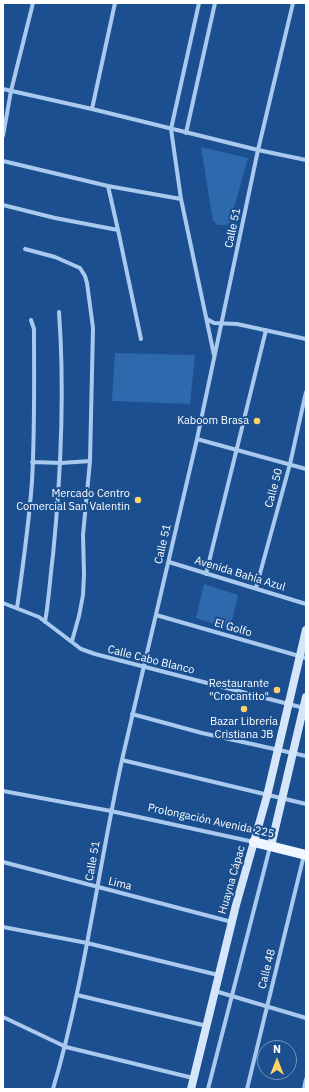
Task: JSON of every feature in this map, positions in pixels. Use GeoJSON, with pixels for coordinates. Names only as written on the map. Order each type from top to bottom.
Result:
{"type":"FeatureCollection","features":[{"type":"Feature","properties":{"kind":"main road","name":"Huayna Cápac"},"geometry":{"type":"LineString","coordinates":[[191,1089],[218,975],[303,657],[306,630]]}},
{"type":"Feature","properties":{"kind":"main road"},"geometry":{"type":"LineString","coordinates":[[271,846],[305,708],[306,697]]}},
{"type":"Feature","properties":{"kind":"main road","name":"Prolongación Avenida 225"},"geometry":{"type":"LineString","coordinates":[[254,842],[305,854]]}},
{"type":"Feature","properties":{"kind":"street"},"geometry":{"type":"LineString","coordinates":[[3,136],[11,91],[33,3]]}},
{"type":"Feature","properties":{"kind":"street"},"geometry":{"type":"LineString","coordinates":[[92,109],[115,3]]}},
{"type":"Feature","properties":{"kind":"street"},"geometry":{"type":"LineString","coordinates":[[199,3],[171,129],[181,199],[215,357]]}},
{"type":"Feature","properties":{"kind":"street"},"geometry":{"type":"LineString","coordinates":[[186,133],[215,3]]}},
{"type":"Feature","properties":{"kind":"street","name":"Calle 51"},"geometry":{"type":"LineString","coordinates":[[53,1089],[66,1046],[88,943],[111,811],[132,714],[197,439],[258,150],[293,3]]}},
{"type":"Feature","properties":{"kind":"street"},"geometry":{"type":"LineString","coordinates":[[3,89],[92,109],[258,150],[306,160]]}},
{"type":"Feature","properties":{"kind":"street"},"geometry":{"type":"LineString","coordinates":[[3,161],[108,186],[181,199]]}},
{"type":"Feature","properties":{"kind":"street"},"geometry":{"type":"LineString","coordinates":[[108,186],[141,339]]}},
{"type":"Feature","properties":{"kind":"street"},"geometry":{"type":"LineString","coordinates":[[3,204],[55,218],[118,230]]}},
{"type":"Feature","properties":{"kind":"street"},"geometry":{"type":"LineString","coordinates":[[25,249],[60,259],[80,268],[87,283],[93,328],[90,462],[83,535],[83,595],[72,641]]}},
{"type":"Feature","properties":{"kind":"street"},"geometry":{"type":"LineString","coordinates":[[45,622],[56,523],[60,463],[63,391],[59,312]]}},
{"type":"Feature","properties":{"kind":"street"},"geometry":{"type":"LineString","coordinates":[[207,319],[214,323],[237,324],[306,339]]}},
{"type":"Feature","properties":{"kind":"street"},"geometry":{"type":"LineString","coordinates":[[17,608],[28,522],[32,462],[35,395],[34,328],[31,320]]}},
{"type":"Feature","properties":{"kind":"street"},"geometry":{"type":"LineString","coordinates":[[206,574],[266,330]]}},
{"type":"Feature","properties":{"kind":"street","name":"Calle 50"},"geometry":{"type":"LineString","coordinates":[[256,588],[290,464],[306,392]]}},
{"type":"Feature","properties":{"kind":"street"},"geometry":{"type":"LineString","coordinates":[[197,439],[306,469]]}},
{"type":"Feature","properties":{"kind":"street"},"geometry":{"type":"LineString","coordinates":[[32,462],[90,462]]}},
{"type":"Feature","properties":{"kind":"street","name":"Avenida Bahía Azul"},"geometry":{"type":"LineString","coordinates":[[169,562],[306,604]]}},
{"type":"Feature","properties":{"kind":"street","name":"Calle Cabo Blanco"},"geometry":{"type":"LineString","coordinates":[[3,603],[39,617],[81,649],[95,654],[305,708]]}},
{"type":"Feature","properties":{"kind":"street","name":"El Golfo"},"geometry":{"type":"LineString","coordinates":[[156,614],[303,657]]}},
{"type":"Feature","properties":{"kind":"street"},"geometry":{"type":"LineString","coordinates":[[132,714],[202,733],[306,756]]}},
{"type":"Feature","properties":{"kind":"street"},"geometry":{"type":"LineString","coordinates":[[122,760],[267,796],[306,804]]}},
{"type":"Feature","properties":{"kind":"street","name":"Prolongación Avenida 225"},"geometry":{"type":"LineString","coordinates":[[3,791],[111,811],[254,842]]}},
{"type":"Feature","properties":{"kind":"street"},"geometry":{"type":"LineString","coordinates":[[208,1089],[271,846]]}},
{"type":"Feature","properties":{"kind":"street","name":"Calle 48"},"geometry":{"type":"LineString","coordinates":[[247,1089],[305,854]]}},
{"type":"Feature","properties":{"kind":"street","name":"Lima"},"geometry":{"type":"LineString","coordinates":[[3,862],[232,922]]}},
{"type":"Feature","properties":{"kind":"street"},"geometry":{"type":"LineString","coordinates":[[3,927],[88,943],[218,975]]}},
{"type":"Feature","properties":{"kind":"street"},"geometry":{"type":"LineString","coordinates":[[215,991],[306,1018]]}},
{"type":"Feature","properties":{"kind":"street"},"geometry":{"type":"LineString","coordinates":[[77,995],[207,1026]]}},
{"type":"Feature","properties":{"kind":"street"},"geometry":{"type":"LineString","coordinates":[[3,1017],[66,1046],[194,1078]]}},
{"type":"Feature","properties":{"kind":"street"},"geometry":{"type":"LineString","coordinates":[[304,1089],[306,1079]]}},
{"type":"Feature","properties":{"kind":"shaded area"},"geometry":{"type":"Polygon","coordinates":[[[201,147],[248,158],[230,222],[227,225],[218,225],[213,221],[201,147]]]}},
{"type":"Feature","properties":{"kind":"shaded area"},"geometry":{"type":"Polygon","coordinates":[[[115,353],[195,355],[190,404],[112,401],[115,353]]]}},
{"type":"Feature","properties":{"kind":"shaded area"},"geometry":{"type":"Polygon","coordinates":[[[204,584],[238,595],[230,629],[196,618],[204,584]]]}},
{"type":"Feature","properties":{"kind":"place","name":"Kaboom Brasa"},"geometry":{"type":"Point","coordinates":[257,421]}},
{"type":"Feature","properties":{"kind":"place","name":"Mercado Centro Comercial San Valentin"},"geometry":{"type":"Point","coordinates":[138,500]}},
{"type":"Feature","properties":{"kind":"place","name":"Restaurante \"Crocantito\""},"geometry":{"type":"Point","coordinates":[277,690]}},
{"type":"Feature","properties":{"kind":"place","name":"Bazar Librería Cristiana JB"},"geometry":{"type":"Point","coordinates":[244,709]}}]}
